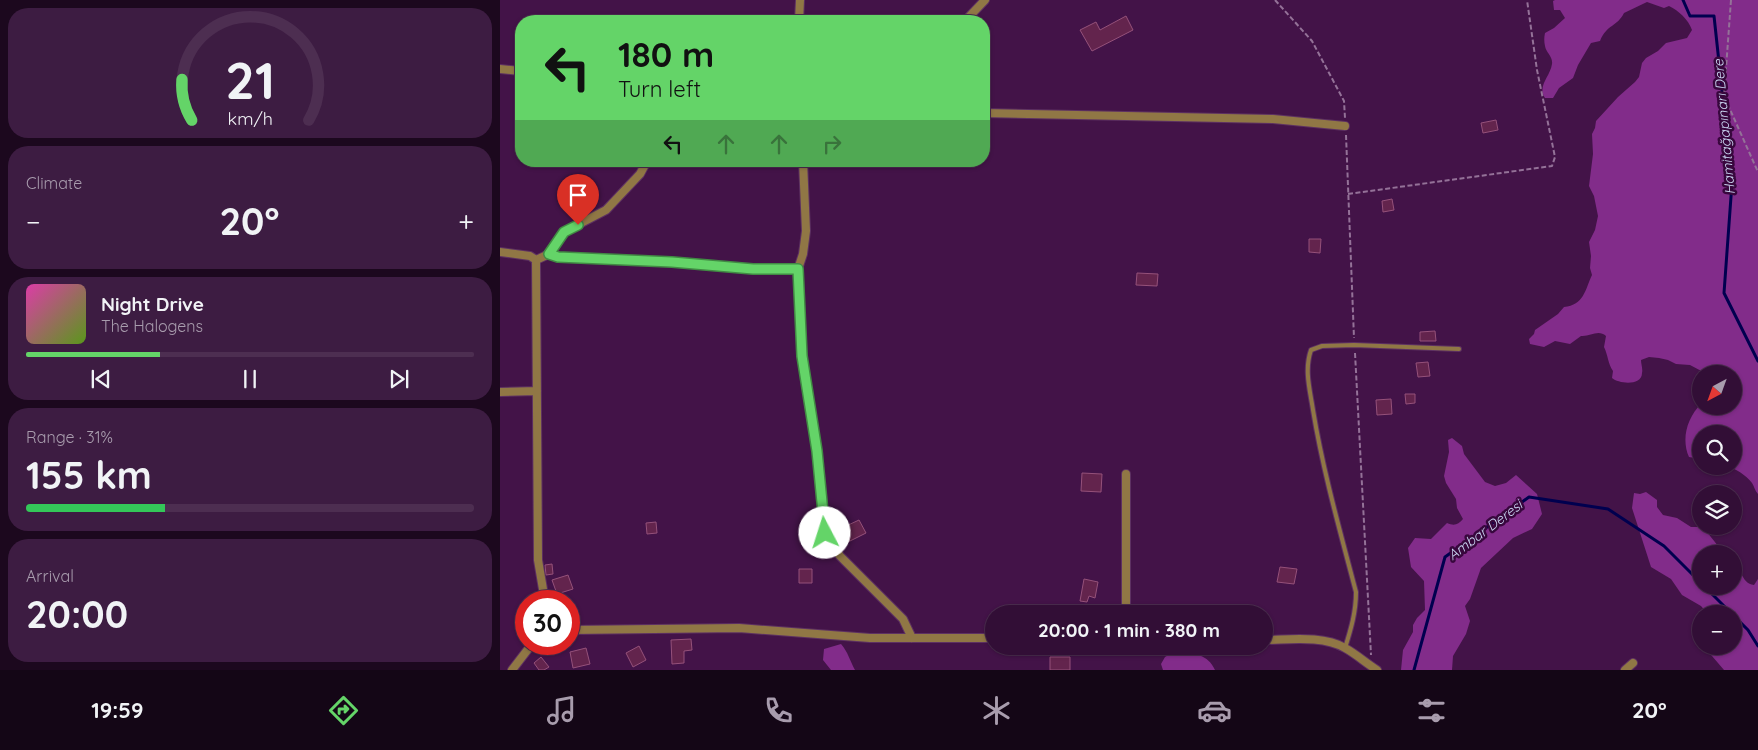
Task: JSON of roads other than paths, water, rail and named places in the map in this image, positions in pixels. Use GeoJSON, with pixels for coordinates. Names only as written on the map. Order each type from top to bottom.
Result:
{"type":"FeatureCollection","features":[{"type":"Feature","properties":{"kind":"street"},"geometry":{"type":"LineString","coordinates":[[799,15],[800,0]]}},
{"type":"Feature","properties":{"kind":"street"},"geometry":{"type":"LineString","coordinates":[[971,15],[985,0]]}},
{"type":"Feature","properties":{"kind":"street"},"geometry":{"type":"LineString","coordinates":[[500,69],[515,70]]}},
{"type":"Feature","properties":{"kind":"street"},"geometry":{"type":"LineString","coordinates":[[990,112],[1273,119],[1345,126]]}},
{"type":"Feature","properties":{"kind":"street"},"geometry":{"type":"LineString","coordinates":[[536,260],[549,254],[564,232],[606,210],[640,174],[644,167]]}},
{"type":"Feature","properties":{"kind":"street"},"geometry":{"type":"LineString","coordinates":[[803,167],[806,231],[803,254],[798,269],[802,356],[817,451],[825,533],[840,556],[903,620],[912,638]]}},
{"type":"Feature","properties":{"kind":"street"},"geometry":{"type":"LineString","coordinates":[[500,252],[530,256],[536,260]]}},
{"type":"Feature","properties":{"kind":"street"},"geometry":{"type":"LineString","coordinates":[[549,254],[558,257],[672,262],[753,269],[798,269]]}},
{"type":"Feature","properties":{"kind":"street"},"geometry":{"type":"LineString","coordinates":[[536,260],[538,442],[536,505],[538,560],[543,590]]}},
{"type":"Feature","properties":{"kind":"street"},"geometry":{"type":"LineString","coordinates":[[500,392],[537,391]]}},
{"type":"Feature","properties":{"kind":"street"},"geometry":{"type":"LineString","coordinates":[[1126,474],[1126,605]]}},
{"type":"Feature","properties":{"kind":"street"},"geometry":{"type":"LineString","coordinates":[[580,630],[739,628],[870,638],[985,638]]}},
{"type":"Feature","properties":{"kind":"street"},"geometry":{"type":"LineString","coordinates":[[1273,640],[1333,642],[1375,668]]}},
{"type":"Feature","properties":{"kind":"street"},"geometry":{"type":"LineString","coordinates":[[512,670],[524,655]]}},
{"type":"Feature","properties":{"kind":"street"},"geometry":{"type":"LineString","coordinates":[[1625,670],[1633,663]]}},
{"type":"Feature","properties":{"kind":"lane"},"geometry":{"type":"LineString","coordinates":[[1345,648],[1354,621],[1356,592],[1319,448],[1307,360],[1311,350],[1322,346],[1354,345],[1459,349]]}},
{"type":"Feature","properties":{"kind":"waterway","name":"Hamitağapınarı Dere"},"geometry":{"type":"LineString","coordinates":[[1683,0],[1690,16],[1714,16],[1732,183],[1724,293],[1758,361]]}},
{"type":"Feature","properties":{"kind":"waterway","name":"Ambar Deresi"},"geometry":{"type":"LineString","coordinates":[[1414,670],[1445,557],[1529,497],[1608,509],[1664,546],[1692,574]]}},
{"type":"Feature","properties":{"kind":"waterway","name":"Ambar Deresi"},"geometry":{"type":"LineString","coordinates":[[1713,595],[1723,605]]}},
{"type":"Feature","properties":{"kind":"waterway","name":"Ambar Deresi"},"geometry":{"type":"LineString","coordinates":[[1742,624],[1758,646]]}}]}
